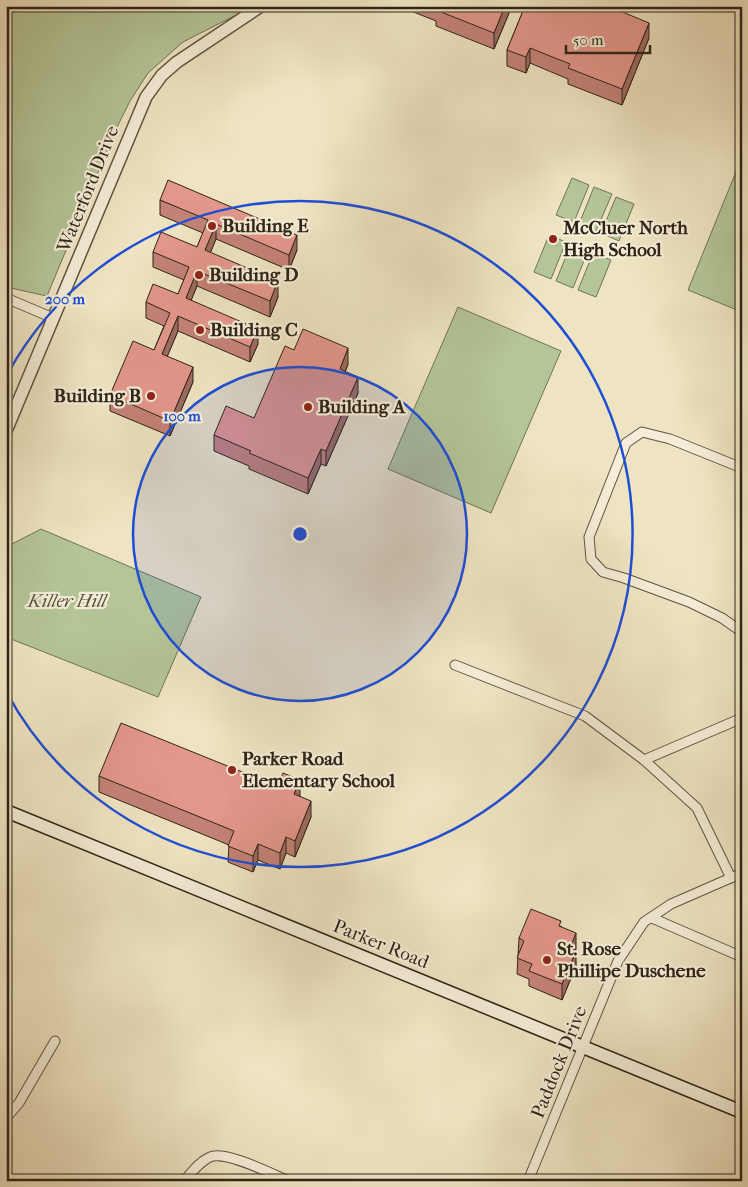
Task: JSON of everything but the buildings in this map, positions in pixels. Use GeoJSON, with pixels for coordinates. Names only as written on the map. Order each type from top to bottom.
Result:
{"type":"FeatureCollection","features":[{"type":"Feature","properties":{"kind":"main road","name":"Parker Road"},"geometry":{"type":"LineString","coordinates":[[6,811],[742,1112]]}},
{"type":"Feature","properties":{"kind":"street","name":"Waterford Drive"},"geometry":{"type":"LineString","coordinates":[[6,431],[146,97],[162,75],[177,62],[261,6]]}},
{"type":"Feature","properties":{"kind":"street"},"geometry":{"type":"LineString","coordinates":[[6,298],[53,318]]}},
{"type":"Feature","properties":{"kind":"street"},"geometry":{"type":"LineString","coordinates":[[742,468],[670,439],[642,432],[626,443],[589,538],[591,559],[603,572],[689,602],[722,618],[742,632]]}},
{"type":"Feature","properties":{"kind":"street"},"geometry":{"type":"LineString","coordinates":[[456,665],[585,716],[644,760],[697,808],[731,878]]}},
{"type":"Feature","properties":{"kind":"street"},"geometry":{"type":"LineString","coordinates":[[644,760],[742,718]]}},
{"type":"Feature","properties":{"kind":"street","name":"Paddock Drive"},"geometry":{"type":"LineString","coordinates":[[528,1181],[618,961],[644,922],[672,904],[742,874]]}},
{"type":"Feature","properties":{"kind":"street"},"geometry":{"type":"LineString","coordinates":[[652,918],[742,957]]}},
{"type":"Feature","properties":{"kind":"street"},"geometry":{"type":"LineString","coordinates":[[6,1118],[19,1103],[55,1041]]}},
{"type":"Feature","properties":{"kind":"street"},"geometry":{"type":"LineString","coordinates":[[184,1181],[198,1164],[212,1156],[227,1155],[289,1181]]}},
{"type":"Feature","properties":{"kind":"green space"},"geometry":{"type":"Polygon","coordinates":[[[6,6],[246,6],[236,15],[183,42],[148,73],[130,101],[118,125],[47,296],[6,287],[6,6]]]}},
{"type":"Feature","properties":{"kind":"green space"},"geometry":{"type":"Polygon","coordinates":[[[742,157],[742,312],[688,290],[742,157]]]}},
{"type":"Feature","properties":{"kind":"green space"},"geometry":{"type":"Polygon","coordinates":[[[572,178],[589,185],[574,222],[556,215],[572,178]]]}},
{"type":"Feature","properties":{"kind":"green space"},"geometry":{"type":"Polygon","coordinates":[[[594,187],[612,194],[596,231],[579,224],[594,187]]]}},
{"type":"Feature","properties":{"kind":"green space"},"geometry":{"type":"Polygon","coordinates":[[[616,197],[634,204],[619,241],[601,233],[616,197]]]}},
{"type":"Feature","properties":{"kind":"green space"},"geometry":{"type":"Polygon","coordinates":[[[549,235],[566,242],[551,279],[534,272],[549,235]]]}},
{"type":"Feature","properties":{"kind":"green space"},"geometry":{"type":"Polygon","coordinates":[[[571,244],[588,251],[573,288],[556,281],[571,244]]]}},
{"type":"Feature","properties":{"kind":"green space"},"geometry":{"type":"Polygon","coordinates":[[[593,253],[611,260],[596,297],[578,290],[593,253]]]}},
{"type":"Feature","properties":{"kind":"green space"},"geometry":{"type":"Polygon","coordinates":[[[458,307],[561,351],[491,513],[388,469],[458,307]]]}},
{"type":"Feature","properties":{"kind":"green space","name":"Killer Hill"},"geometry":{"type":"Polygon","coordinates":[[[41,529],[201,597],[158,697],[6,637],[6,547],[41,529]]]}},
{"type":"Feature","properties":{"kind":"place","name":"Building E"},"geometry":{"type":"Point","coordinates":[212,226]}},
{"type":"Feature","properties":{"kind":"place","name":"McCluer North High School"},"geometry":{"type":"Point","coordinates":[553,239]}},
{"type":"Feature","properties":{"kind":"place","name":"Building D"},"geometry":{"type":"Point","coordinates":[199,275]}},
{"type":"Feature","properties":{"kind":"place","name":"Building C"},"geometry":{"type":"Point","coordinates":[200,330]}},
{"type":"Feature","properties":{"kind":"place","name":"Building B"},"geometry":{"type":"Point","coordinates":[151,396]}},
{"type":"Feature","properties":{"kind":"place","name":"Building A"},"geometry":{"type":"Point","coordinates":[308,407]}},
{"type":"Feature","properties":{"kind":"place","name":"Parker Road Elementary School"},"geometry":{"type":"Point","coordinates":[232,770]}},
{"type":"Feature","properties":{"kind":"place","name":"St. Rose Phillipe Duschene"},"geometry":{"type":"Point","coordinates":[547,960]}}]}
